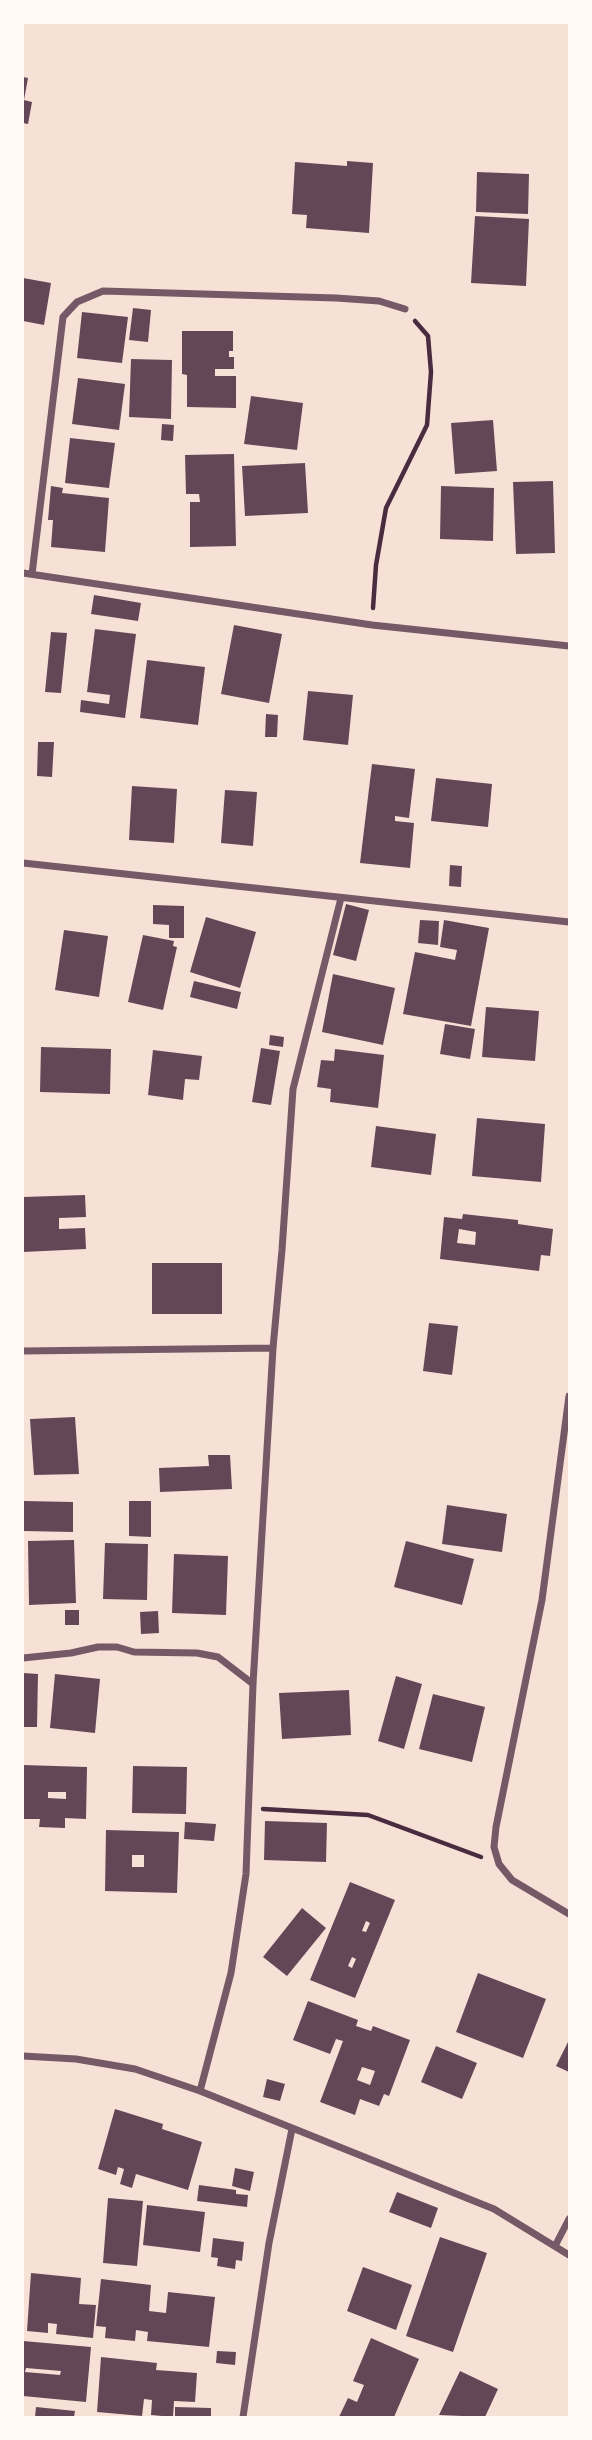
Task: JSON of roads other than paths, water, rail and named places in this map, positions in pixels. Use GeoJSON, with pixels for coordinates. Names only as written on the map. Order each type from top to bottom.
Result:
{"type":"FeatureCollection","features":[{"type":"Feature","properties":{"kind":"street"},"geometry":{"type":"LineString","coordinates":[[32,574],[63,317],[77,302],[103,291],[336,298],[379,301],[405,309]]}},
{"type":"Feature","properties":{"kind":"street"},"geometry":{"type":"LineString","coordinates":[[23,573],[372,625],[569,646]]}},
{"type":"Feature","properties":{"kind":"street"},"geometry":{"type":"LineString","coordinates":[[23,863],[569,922]]}},
{"type":"Feature","properties":{"kind":"street"},"geometry":{"type":"LineString","coordinates":[[200,2091],[231,1973],[246,1874],[253,1684],[273,1348],[293,1089],[341,898]]}},
{"type":"Feature","properties":{"kind":"street"},"geometry":{"type":"LineString","coordinates":[[23,1351],[273,1348]]}},
{"type":"Feature","properties":{"kind":"street"},"geometry":{"type":"LineString","coordinates":[[569,1396],[542,1600],[494,1847],[499,1864],[512,1880],[569,1914]]}},
{"type":"Feature","properties":{"kind":"street"},"geometry":{"type":"LineString","coordinates":[[23,1658],[98,1647],[117,1647],[142,1653],[197,1653],[218,1657],[253,1684]]}},
{"type":"Feature","properties":{"kind":"street"},"geometry":{"type":"LineString","coordinates":[[23,2056],[76,2059],[135,2069],[200,2091],[494,2209],[569,2255]]}},
{"type":"Feature","properties":{"kind":"street"},"geometry":{"type":"LineString","coordinates":[[243,2417],[269,2243],[292,2129]]}},
{"type":"Feature","properties":{"kind":"street"},"geometry":{"type":"LineString","coordinates":[[555,2246],[569,2219]]}}]}
